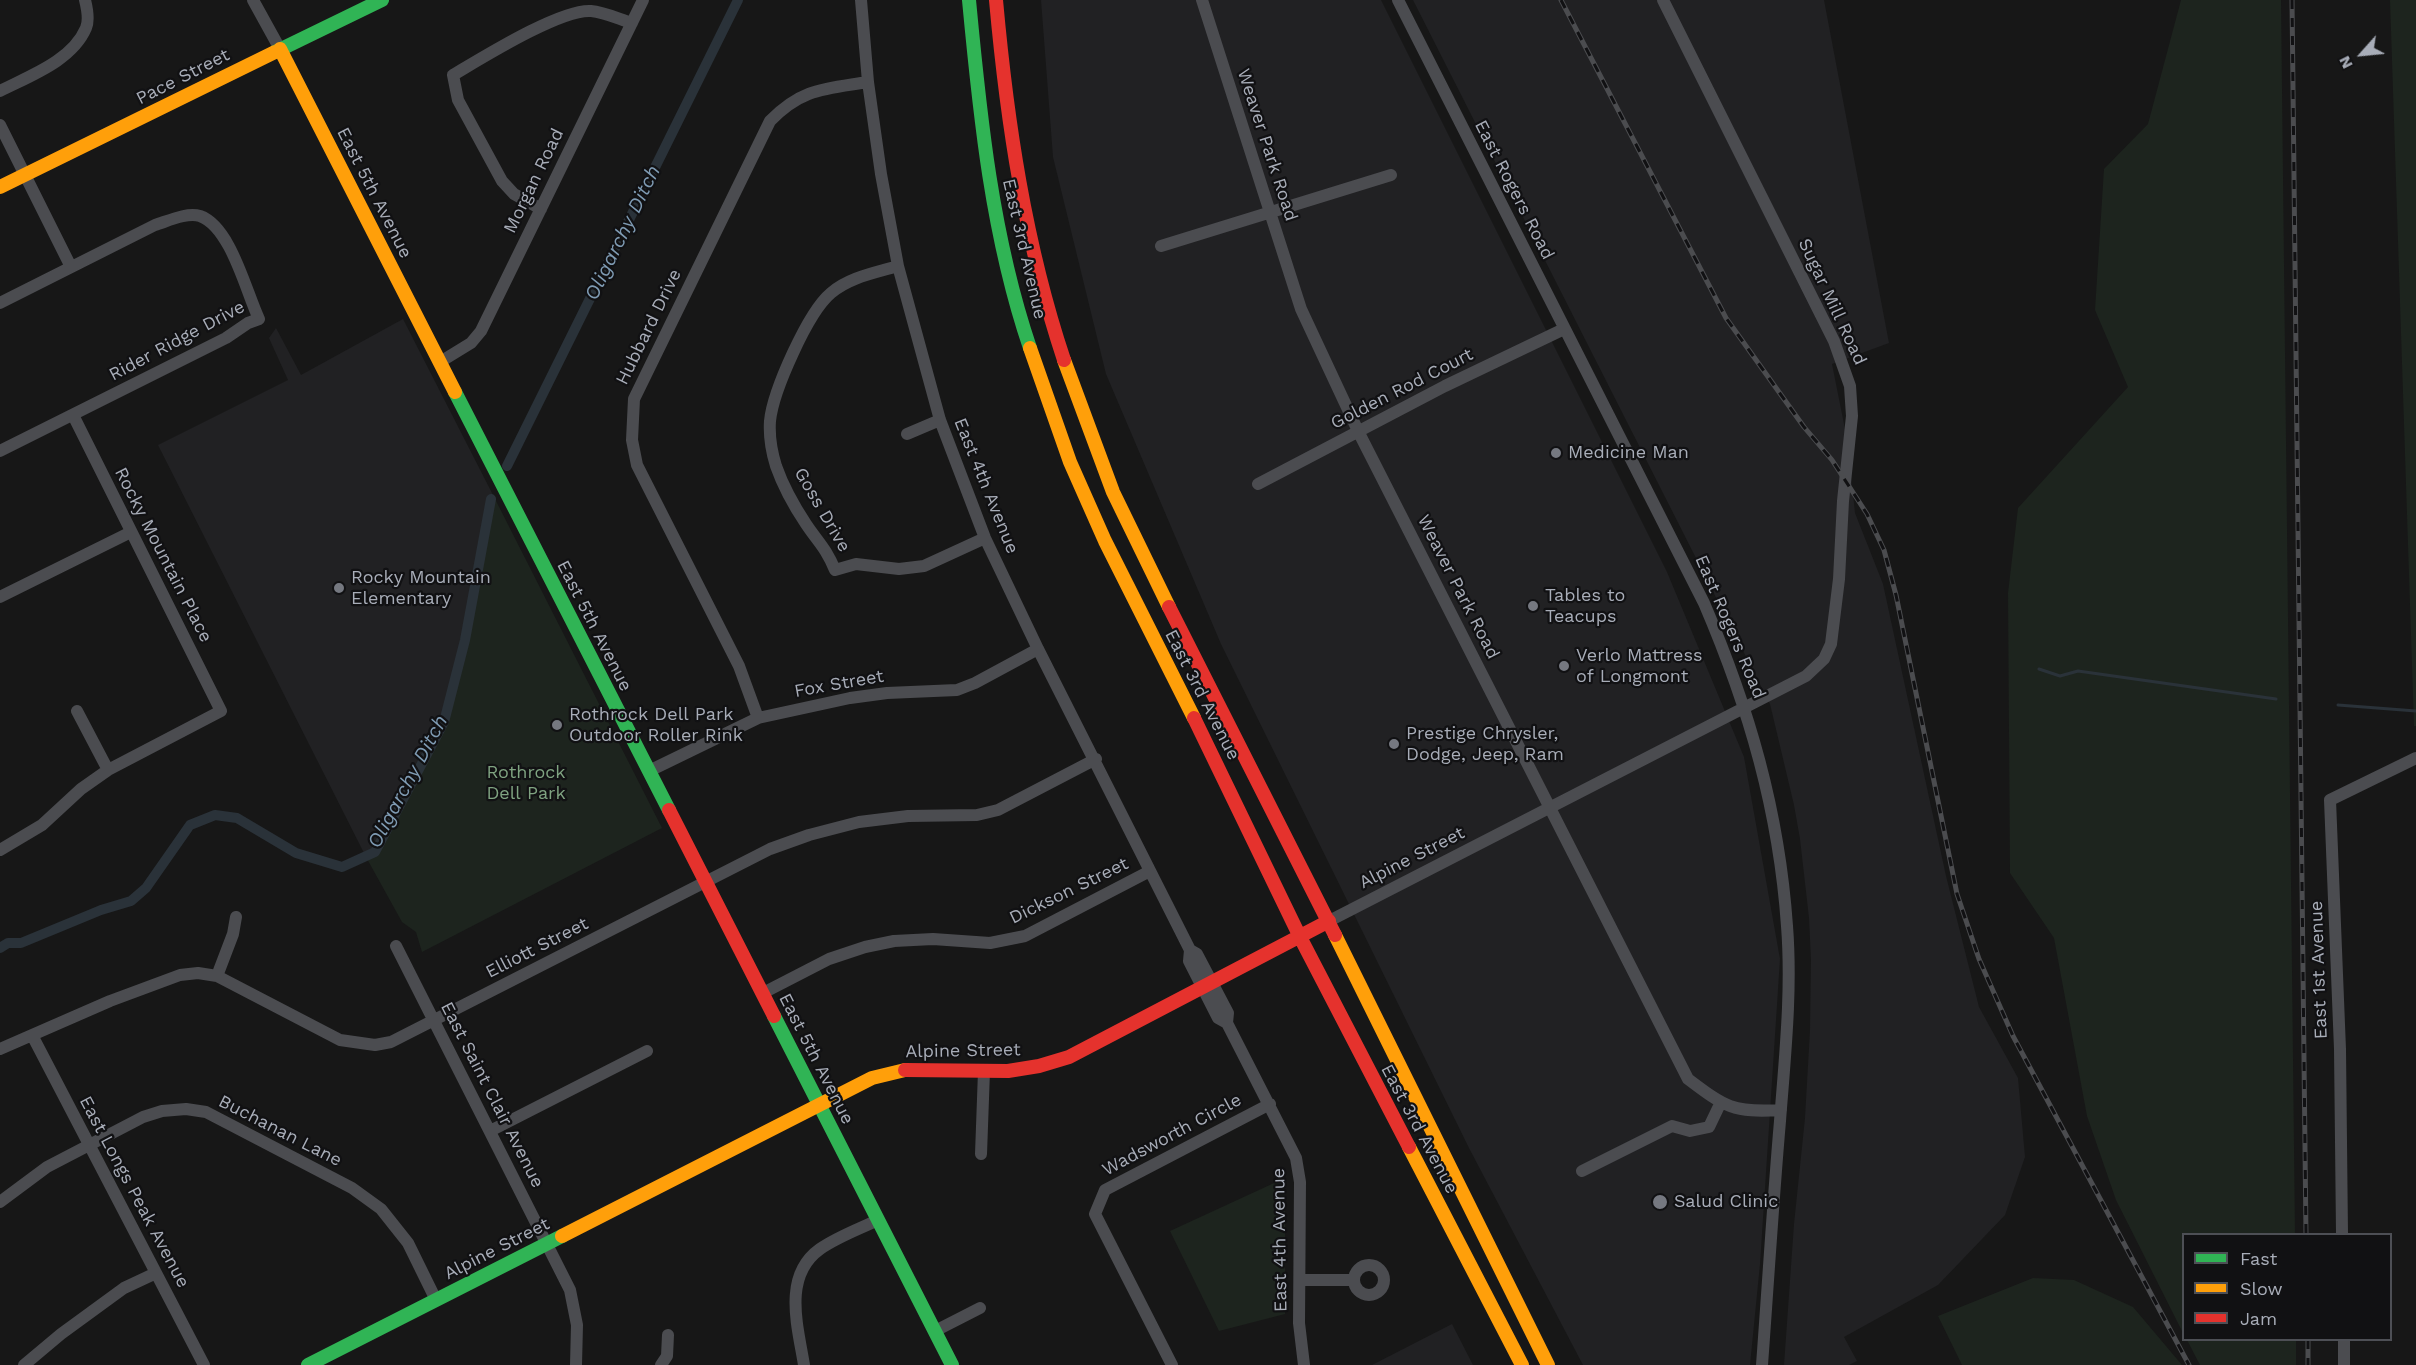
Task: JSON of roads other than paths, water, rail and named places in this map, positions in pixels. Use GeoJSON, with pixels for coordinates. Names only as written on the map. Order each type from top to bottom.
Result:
{"type":"FeatureCollection","features":[{"type":"Feature","properties":{"kind":"main road","name":"Pace Street"},"geometry":{"type":"LineString","coordinates":[[0,187],[382,0]]}},
{"type":"Feature","properties":{"kind":"main road","name":"East 3rd Avenue"},"geometry":{"type":"LineString","coordinates":[[969,0],[982,134],[999,228],[1015,297],[1047,401],[1070,462],[1105,541],[1300,937],[1522,1365]]}},
{"type":"Feature","properties":{"kind":"main road","name":"East 3rd Avenue"},"geometry":{"type":"LineString","coordinates":[[996,0],[1007,115],[1030,239],[1050,320],[1090,436],[1152,573],[1329,921],[1548,1363]]}},
{"type":"Feature","properties":{"kind":"main road","name":"East 5th Avenue"},"geometry":{"type":"LineString","coordinates":[[280,49],[952,1365]]}},
{"type":"Feature","properties":{"kind":"main road","name":"Alpine Street"},"geometry":{"type":"LineString","coordinates":[[308,1365],[872,1078],[901,1070],[930,1067],[984,1071],[1019,1070],[1060,1060],[1079,1053],[1329,921]]}},
{"type":"Feature","properties":{"kind":"street"},"geometry":{"type":"LineString","coordinates":[[0,92],[57,60],[74,45],[86,27],[85,0]]}},
{"type":"Feature","properties":{"kind":"street","name":"East 5th Avenue"},"geometry":{"type":"LineString","coordinates":[[253,0],[280,49]]}},
{"type":"Feature","properties":{"kind":"street","name":"Morgan Road"},"geometry":{"type":"LineString","coordinates":[[440,362],[471,343],[481,331],[643,0]]}},
{"type":"Feature","properties":{"kind":"street","name":"East 4th Avenue"},"geometry":{"type":"LineString","coordinates":[[861,0],[868,82],[881,174],[898,266],[940,420],[985,538],[1038,649],[1096,759],[1190,950],[1197,954],[1208,986],[1228,1013],[1227,1023],[1296,1158],[1300,1182],[1299,1323],[1304,1365]]}},
{"type":"Feature","properties":{"kind":"street","name":"Weaver Park Road"},"geometry":{"type":"LineString","coordinates":[[1202,0],[1306,323],[1358,431],[1688,1079],[1720,1104],[1750,1112],[1780,1110]]}},
{"type":"Feature","properties":{"kind":"street","name":"East Rogers Road"},"geometry":{"type":"LineString","coordinates":[[1398,0],[1704,603],[1726,654],[1759,751],[1772,811],[1787,924],[1788,1034],[1780,1110],[1762,1365]]}},
{"type":"Feature","properties":{"kind":"street","name":"Sugar Mill Road"},"geometry":{"type":"LineString","coordinates":[[1663,0],[1834,341],[1847,373],[1852,399],[1839,579],[1831,644],[1824,659],[1806,676],[1745,707]]}},
{"type":"Feature","properties":{"kind":"street"},"geometry":{"type":"LineString","coordinates":[[541,209],[514,194],[502,181],[458,100],[453,75],[492,52],[573,13],[592,11],[632,23]]}},
{"type":"Feature","properties":{"kind":"street","name":"Hubbard Drive"},"geometry":{"type":"LineString","coordinates":[[758,718],[739,666],[637,465],[632,440],[634,399],[770,121],[799,97],[814,91],[868,82]]}},
{"type":"Feature","properties":{"kind":"street"},"geometry":{"type":"LineString","coordinates":[[0,125],[72,267]]}},
{"type":"Feature","properties":{"kind":"street"},"geometry":{"type":"LineString","coordinates":[[1161,246],[1391,175]]}},
{"type":"Feature","properties":{"kind":"street","name":"Rider Ridge Drive"},"geometry":{"type":"LineString","coordinates":[[0,303],[155,225],[177,218],[200,216],[212,224],[224,238],[242,275],[259,319],[248,323],[226,338],[0,451]]}},
{"type":"Feature","properties":{"kind":"street","name":"Goss Drive"},"geometry":{"type":"LineString","coordinates":[[898,266],[845,283],[829,294],[816,309],[781,381],[773,410],[771,433],[776,467],[806,525],[827,550],[835,570],[856,564],[899,569],[924,566],[985,538]]}},
{"type":"Feature","properties":{"kind":"street","name":"Golden Rod Court"},"geometry":{"type":"LineString","coordinates":[[1258,484],[1358,431],[1564,329]]}},
{"type":"Feature","properties":{"kind":"street","name":"Rocky Mountain Place"},"geometry":{"type":"LineString","coordinates":[[73,415],[221,711],[108,770]]}},
{"type":"Feature","properties":{"kind":"street"},"geometry":{"type":"LineString","coordinates":[[907,434],[940,420]]}},
{"type":"Feature","properties":{"kind":"street"},"geometry":{"type":"LineString","coordinates":[[0,597],[131,532]]}},
{"type":"Feature","properties":{"kind":"street","name":"Fox Street"},"geometry":{"type":"LineString","coordinates":[[649,771],[758,718],[850,698],[887,693],[957,690],[975,683],[1038,649]]}},
{"type":"Feature","properties":{"kind":"street","name":"Alpine Street"},"geometry":{"type":"LineString","coordinates":[[1329,921],[1745,707]]}},
{"type":"Feature","properties":{"kind":"street"},"geometry":{"type":"LineString","coordinates":[[1,847],[42,825],[81,789],[108,770],[77,711]]}},
{"type":"Feature","properties":{"kind":"street","name":"East 1st Avenue"},"geometry":{"type":"LineString","coordinates":[[2342,1233],[2340,1049],[2330,800],[2416,758]]}},
{"type":"Feature","properties":{"kind":"street","name":"Elliott Street"},"geometry":{"type":"LineString","coordinates":[[0,1049],[110,1001],[180,975],[198,974],[217,976],[340,1040],[375,1045],[391,1042],[770,849],[809,835],[849,825],[908,816],[977,815],[998,810],[1096,759]]}},
{"type":"Feature","properties":{"kind":"street","name":"Dickson Street"},"geometry":{"type":"LineString","coordinates":[[763,993],[829,959],[865,947],[894,941],[933,939],[1005,942],[1025,936],[1150,871]]}},
{"type":"Feature","properties":{"kind":"street"},"geometry":{"type":"LineString","coordinates":[[217,976],[233,934],[236,917]]}},
{"type":"Feature","properties":{"kind":"street","name":"East Saint Clair Avenue"},"geometry":{"type":"LineString","coordinates":[[396,946],[570,1290],[578,1325],[576,1365]]}},
{"type":"Feature","properties":{"kind":"street","name":"East Longs Peak Avenue"},"geometry":{"type":"LineString","coordinates":[[32,1035],[204,1365]]}},
{"type":"Feature","properties":{"kind":"street"},"geometry":{"type":"LineString","coordinates":[[490,1131],[647,1051]]}},
{"type":"Feature","properties":{"kind":"street"},"geometry":{"type":"LineString","coordinates":[[981,1154],[984,1071]]}},
{"type":"Feature","properties":{"kind":"street","name":"Wadsworth Circle"},"geometry":{"type":"LineString","coordinates":[[1172,1365],[1095,1214],[1105,1190],[1270,1104]]}},
{"type":"Feature","properties":{"kind":"street"},"geometry":{"type":"LineString","coordinates":[[1582,1171],[1672,1126],[1690,1131],[1709,1127],[1720,1104]]}},
{"type":"Feature","properties":{"kind":"street","name":"Buchanan Lane"},"geometry":{"type":"LineString","coordinates":[[0,1202],[47,1167],[143,1117],[162,1111],[186,1109],[215,1116],[352,1188],[381,1209],[408,1243],[436,1300]]}},
{"type":"Feature","properties":{"kind":"street"},"geometry":{"type":"LineString","coordinates":[[804,1365],[795,1311],[796,1290],[801,1273],[811,1258],[821,1249],[878,1220]]}},
{"type":"Feature","properties":{"kind":"street"},"geometry":{"type":"LineString","coordinates":[[24,1365],[61,1334],[124,1288],[156,1273]]}},
{"type":"Feature","properties":{"kind":"street"},"geometry":{"type":"LineString","coordinates":[[1300,1280],[1353,1280]]}},
{"type":"Feature","properties":{"kind":"street"},"geometry":{"type":"LineString","coordinates":[[935,1331],[980,1308]]}},
{"type":"Feature","properties":{"kind":"street"},"geometry":{"type":"LineString","coordinates":[[661,1365],[667,1356],[668,1335]]}},
{"type":"Feature","properties":{"kind":"street"},"geometry":{"type":"LineString","coordinates":[[2344,1341],[2344,1365]]}},
{"type":"Feature","properties":{"kind":"waterway","name":"Oligarchy Ditch"},"geometry":{"type":"LineString","coordinates":[[507,466],[738,0]]}},
{"type":"Feature","properties":{"kind":"waterway","name":"Oligarchy Ditch"},"geometry":{"type":"LineString","coordinates":[[0,948],[8,943],[21,943],[101,910],[131,901],[146,888],[190,825],[215,815],[237,818],[296,853],[342,867],[375,852],[444,722],[465,640],[491,499]]}},
{"type":"Feature","properties":{"kind":"waterway"},"geometry":{"type":"LineString","coordinates":[[2039,669],[2060,676],[2078,671],[2276,699]]}},
{"type":"Feature","properties":{"kind":"waterway"},"geometry":{"type":"LineString","coordinates":[[2338,705],[2416,711]]}},
{"type":"Feature","properties":{"kind":"railway"},"geometry":{"type":"LineString","coordinates":[[1561,0],[1726,318],[1804,427],[1832,460],[1867,514],[1884,550],[1896,595],[1957,894],[1979,959],[2013,1036],[2189,1365]]}},
{"type":"Feature","properties":{"kind":"railway"},"geometry":{"type":"LineString","coordinates":[[2292,0],[2306,1233]]}},
{"type":"Feature","properties":{"kind":"railway"},"geometry":{"type":"LineString","coordinates":[[2308,1341],[2308,1365]]}},
{"type":"Feature","properties":{"kind":"place","name":"Medicine Man"},"geometry":{"type":"Point","coordinates":[1556,453]}},
{"type":"Feature","properties":{"kind":"place","name":"Rocky Mountain Elementary"},"geometry":{"type":"Point","coordinates":[339,588]}},
{"type":"Feature","properties":{"kind":"place","name":"Tables to Teacups"},"geometry":{"type":"Point","coordinates":[1533,606]}},
{"type":"Feature","properties":{"kind":"place","name":"Verlo Mattress of Longmont"},"geometry":{"type":"Point","coordinates":[1564,666]}},
{"type":"Feature","properties":{"kind":"place","name":"Rothrock Dell Park Outdoor Roller Rink"},"geometry":{"type":"Point","coordinates":[557,725]}},
{"type":"Feature","properties":{"kind":"place","name":"Prestige Chrysler, Dodge, Jeep, Ram"},"geometry":{"type":"Point","coordinates":[1394,744]}},
{"type":"Feature","properties":{"kind":"place","name":"Salud Clinic"},"geometry":{"type":"Point","coordinates":[1660,1202]}},
{"type":"Feature","properties":{"kind":"park label","name":"Rothrock Dell Park"},"geometry":{"type":"Point","coordinates":[526,783]}}]}
